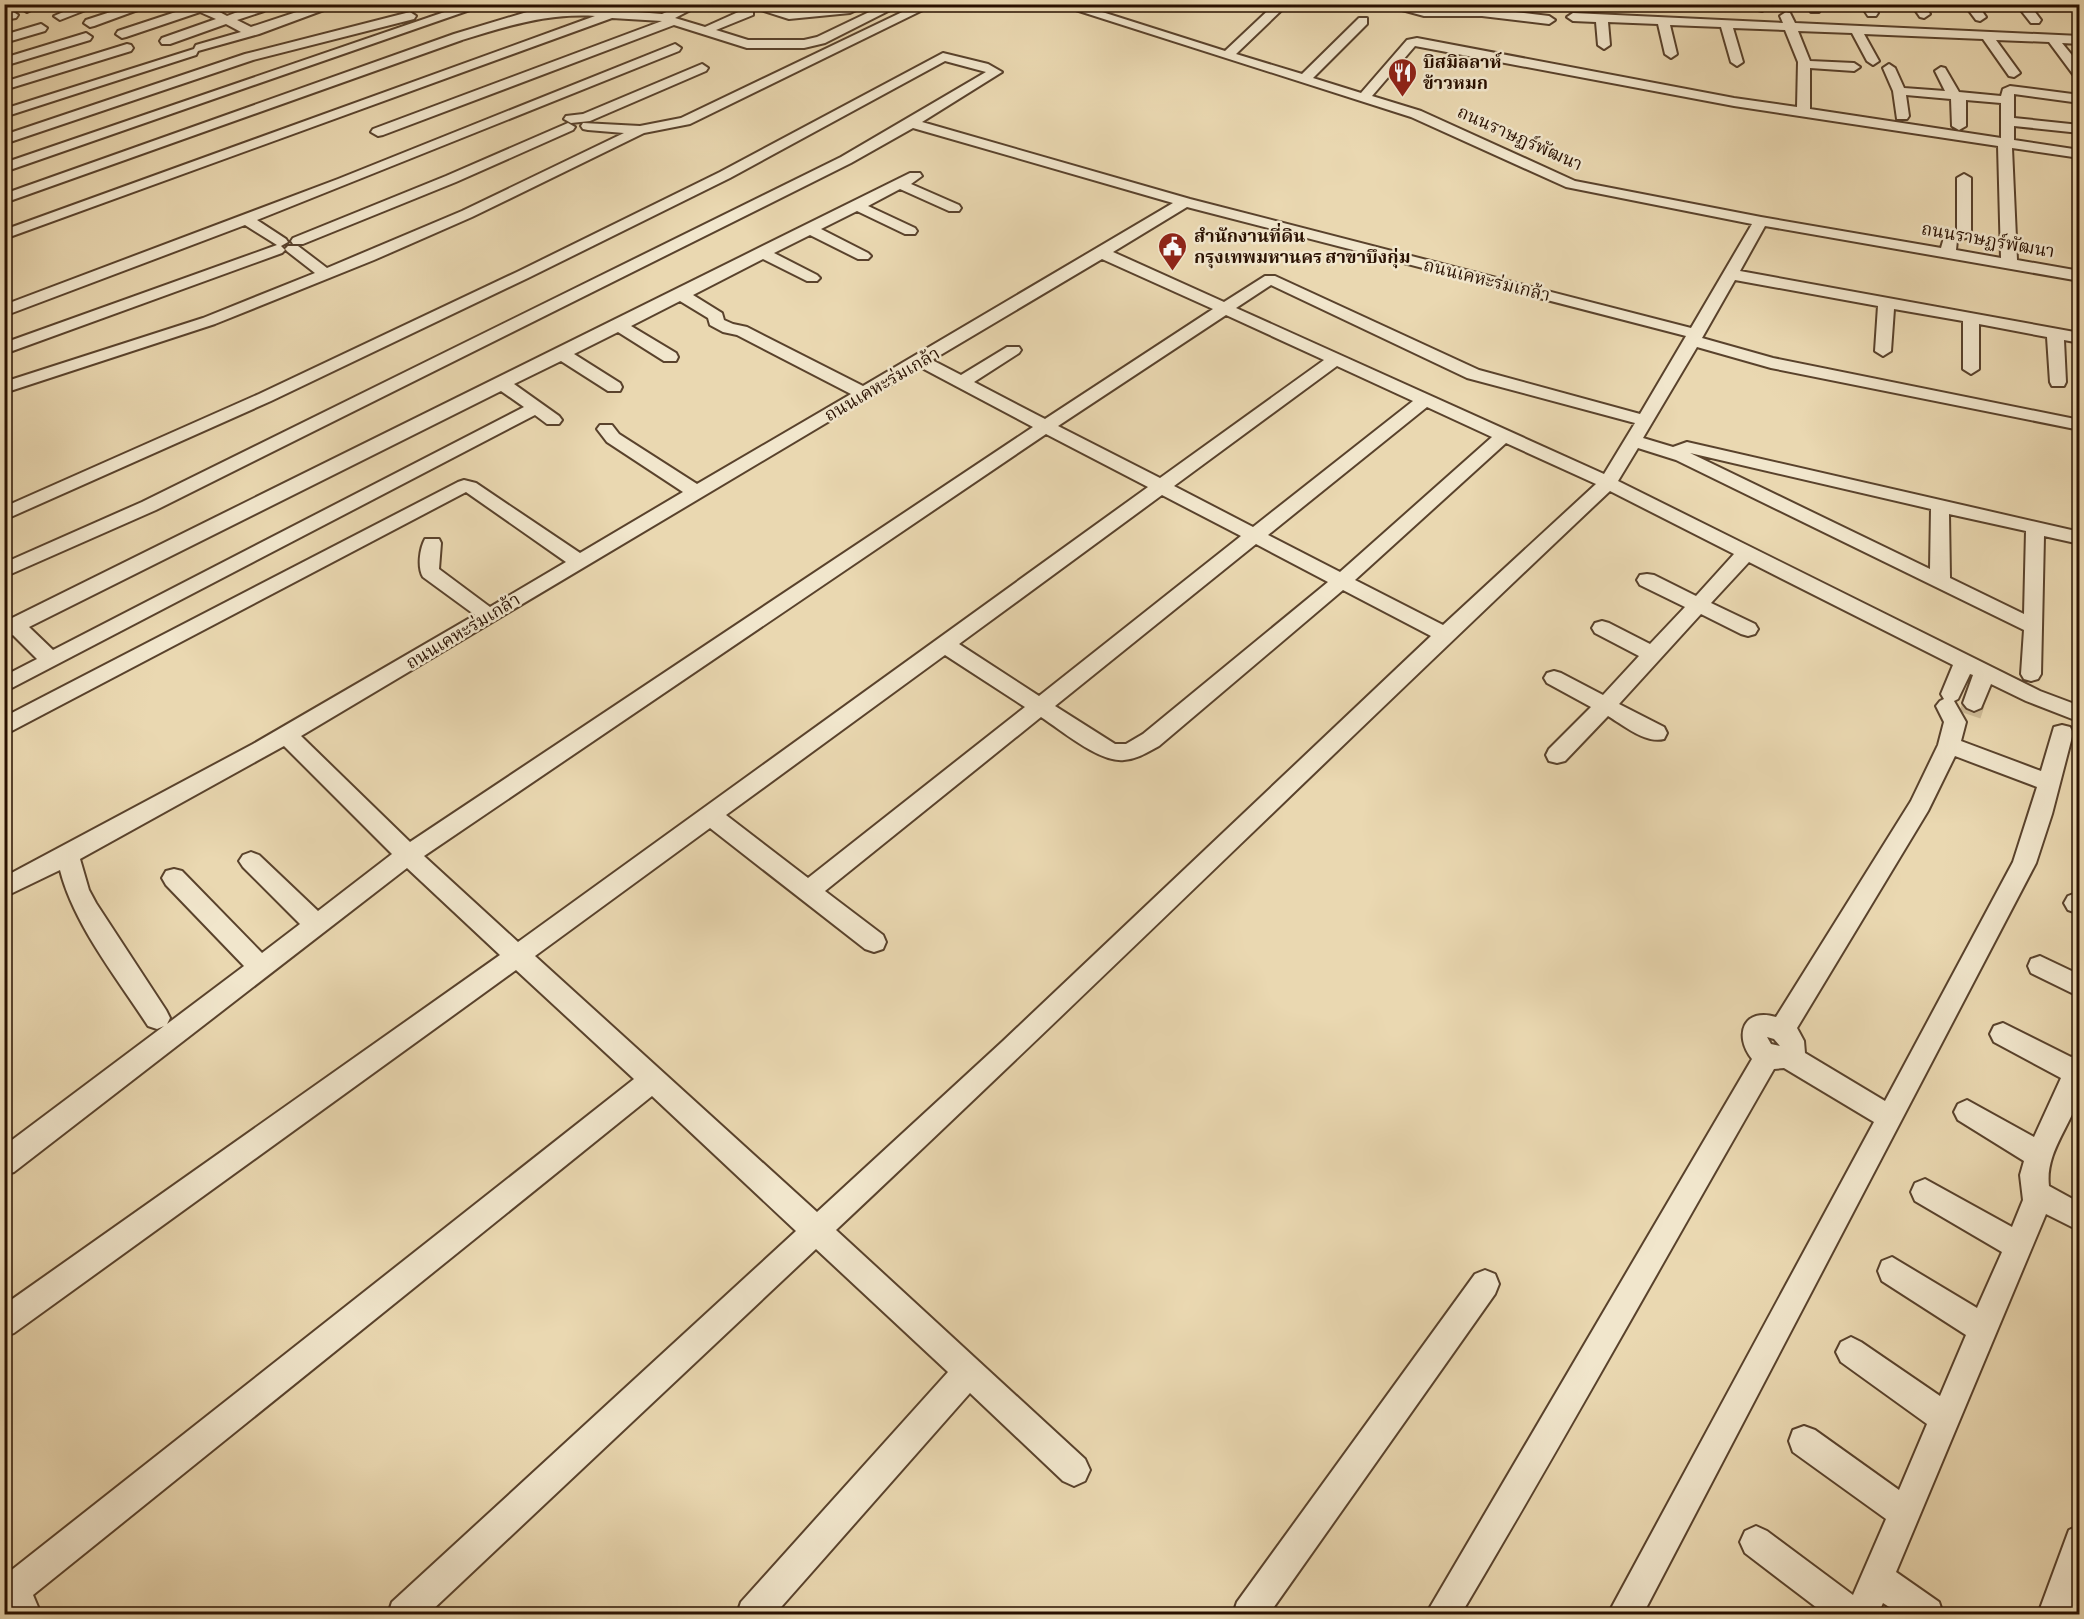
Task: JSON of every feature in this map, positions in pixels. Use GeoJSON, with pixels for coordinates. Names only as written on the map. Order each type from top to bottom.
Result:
{"type":"FeatureCollection","features":[{"type":"Feature","properties":{"kind":"street"},"geometry":{"type":"LineString","coordinates":[[60,16],[95,4]]}},
{"type":"Feature","properties":{"kind":"street"},"geometry":{"type":"LineString","coordinates":[[90,23],[148,4]]}},
{"type":"Feature","properties":{"kind":"street"},"geometry":{"type":"LineString","coordinates":[[378,132],[669,19],[696,4]]}},
{"type":"Feature","properties":{"kind":"street"},"geometry":{"type":"LineString","coordinates":[[705,31],[748,8],[789,15],[850,9],[863,4]]}},
{"type":"Feature","properties":{"kind":"street"},"geometry":{"type":"LineString","coordinates":[[4,199],[494,25],[547,9],[615,10],[669,19],[737,42],[779,49],[821,40],[896,4]]}},
{"type":"Feature","properties":{"kind":"street"},"geometry":{"type":"LineString","coordinates":[[4,388],[209,321],[325,274],[467,214],[640,130],[672,125],[696,116],[929,4]]}},
{"type":"Feature","properties":{"kind":"street","name":"ถนนราษฏร์พัฒนา"},"geometry":{"type":"LineString","coordinates":[[1062,4],[1364,97],[1440,123],[1571,184],[1761,221],[2079,276]]}},
{"type":"Feature","properties":{"kind":"street"},"geometry":{"type":"LineString","coordinates":[[1228,55],[1282,4]]}},
{"type":"Feature","properties":{"kind":"street"},"geometry":{"type":"LineString","coordinates":[[1583,4],[1596,18],[1605,45]]}},
{"type":"Feature","properties":{"kind":"street"},"geometry":{"type":"LineString","coordinates":[[1642,4],[1658,20],[1671,54]]}},
{"type":"Feature","properties":{"kind":"street"},"geometry":{"type":"LineString","coordinates":[[1970,4],[1980,17]]}},
{"type":"Feature","properties":{"kind":"street"},"geometry":{"type":"LineString","coordinates":[[2022,4],[2035,20]]}},
{"type":"Feature","properties":{"kind":"street"},"geometry":{"type":"LineString","coordinates":[[4,140],[249,57],[445,8],[481,5]]}},
{"type":"Feature","properties":{"kind":"street"},"geometry":{"type":"LineString","coordinates":[[4,168],[481,5]]}},
{"type":"Feature","properties":{"kind":"street"},"geometry":{"type":"LineString","coordinates":[[1394,8],[1439,22],[1460,8],[1504,14],[1548,25],[1547,5]]}},
{"type":"Feature","properties":{"kind":"street"},"geometry":{"type":"LineString","coordinates":[[122,34],[202,6],[226,20],[255,32]]}},
{"type":"Feature","properties":{"kind":"street"},"geometry":{"type":"LineString","coordinates":[[166,41],[266,6]]}},
{"type":"Feature","properties":{"kind":"street"},"geometry":{"type":"LineString","coordinates":[[509,8],[527,16]]}},
{"type":"Feature","properties":{"kind":"street"},"geometry":{"type":"LineString","coordinates":[[7,109],[333,9]]}},
{"type":"Feature","properties":{"kind":"street"},"geometry":{"type":"LineString","coordinates":[[4,235],[331,115],[394,95],[615,10]]}},
{"type":"Feature","properties":{"kind":"street"},"geometry":{"type":"LineString","coordinates":[[1784,14],[1804,64],[1803,113]]}},
{"type":"Feature","properties":{"kind":"street"},"geometry":{"type":"LineString","coordinates":[[1573,17],[1716,20],[1791,27],[2079,40]]}},
{"type":"Feature","properties":{"kind":"street"},"geometry":{"type":"LineString","coordinates":[[1716,20],[1737,62]]}},
{"type":"Feature","properties":{"kind":"street"},"geometry":{"type":"LineString","coordinates":[[1305,79],[1363,21]]}},
{"type":"Feature","properties":{"kind":"street"},"geometry":{"type":"LineString","coordinates":[[286,22],[302,29]]}},
{"type":"Feature","properties":{"kind":"street"},"geometry":{"type":"LineString","coordinates":[[756,45],[788,24]]}},
{"type":"Feature","properties":{"kind":"street"},"geometry":{"type":"LineString","coordinates":[[4,39],[41,28]]}},
{"type":"Feature","properties":{"kind":"street"},"geometry":{"type":"LineString","coordinates":[[1856,30],[1873,61]]}},
{"type":"Feature","properties":{"kind":"street"},"geometry":{"type":"LineString","coordinates":[[1923,33],[1940,61],[1954,94],[1959,99],[1959,126]]}},
{"type":"Feature","properties":{"kind":"street"},"geometry":{"type":"LineString","coordinates":[[1987,36],[2014,73]]}},
{"type":"Feature","properties":{"kind":"street"},"geometry":{"type":"LineString","coordinates":[[4,62],[86,37]]}},
{"type":"Feature","properties":{"kind":"street"},"geometry":{"type":"LineString","coordinates":[[2053,39],[2079,74]]}},
{"type":"Feature","properties":{"kind":"street"},"geometry":{"type":"LineString","coordinates":[[1364,97],[1411,43],[1415,42],[1666,90],[2079,154]]}},
{"type":"Feature","properties":{"kind":"street"},"geometry":{"type":"LineString","coordinates":[[302,43],[427,113]]}},
{"type":"Feature","properties":{"kind":"street"},"geometry":{"type":"LineString","coordinates":[[4,86],[127,48]]}},
{"type":"Feature","properties":{"kind":"street"},"geometry":{"type":"LineString","coordinates":[[4,311],[246,219],[675,48]]}},
{"type":"Feature","properties":{"kind":"street"},"geometry":{"type":"LineString","coordinates":[[4,514],[168,442],[550,261],[760,157],[943,57],[996,72],[846,160],[149,506],[4,571]]}},
{"type":"Feature","properties":{"kind":"street"},"geometry":{"type":"LineString","coordinates":[[1804,64],[1854,67]]}},
{"type":"Feature","properties":{"kind":"street"},"geometry":{"type":"LineString","coordinates":[[533,106],[578,128],[586,122],[702,68]]}},
{"type":"Feature","properties":{"kind":"street"},"geometry":{"type":"LineString","coordinates":[[1889,68],[1899,91],[1902,116]]}},
{"type":"Feature","properties":{"kind":"street"},"geometry":{"type":"LineString","coordinates":[[1660,103],[1666,90]]}},
{"type":"Feature","properties":{"kind":"street"},"geometry":{"type":"LineString","coordinates":[[2009,263],[2008,92],[2016,90],[2077,103]]}},
{"type":"Feature","properties":{"kind":"street"},"geometry":{"type":"LineString","coordinates":[[1899,91],[2007,100]]}},
{"type":"Feature","properties":{"kind":"street"},"geometry":{"type":"LineString","coordinates":[[219,95],[245,114]]}},
{"type":"Feature","properties":{"kind":"street"},"geometry":{"type":"LineString","coordinates":[[7,109],[126,190]]}},
{"type":"Feature","properties":{"kind":"street"},"geometry":{"type":"LineString","coordinates":[[4,349],[287,245],[451,179],[563,119]]}},
{"type":"Feature","properties":{"kind":"street"},"geometry":{"type":"LineString","coordinates":[[2007,124],[2017,121],[2079,129]]}},
{"type":"Feature","properties":{"kind":"street"},"geometry":{"type":"LineString","coordinates":[[586,122],[640,130]]}},
{"type":"Feature","properties":{"kind":"street"},"geometry":{"type":"LineString","coordinates":[[911,123],[1185,202]]}},
{"type":"Feature","properties":{"kind":"street"},"geometry":{"type":"LineString","coordinates":[[1948,253],[1950,237],[1961,235],[1964,230],[1964,178]]}},
{"type":"Feature","properties":{"kind":"street"},"geometry":{"type":"LineString","coordinates":[[51,660],[10,628],[620,326],[907,180],[954,208]]}},
{"type":"Feature","properties":{"kind":"street","name":"ถนนเคหะร่มเกล้า"},"geometry":{"type":"LineString","coordinates":[[4,888],[68,856],[287,736],[1185,202],[1694,337],[1719,350],[1771,363],[2079,425]]}},
{"type":"Feature","properties":{"kind":"street"},"geometry":{"type":"LineString","coordinates":[[857,206],[910,231]]}},
{"type":"Feature","properties":{"kind":"street"},"geometry":{"type":"LineString","coordinates":[[246,219],[287,245],[325,274]]}},
{"type":"Feature","properties":{"kind":"street"},"geometry":{"type":"LineString","coordinates":[[404,1614],[1122,946],[1445,635],[1608,483],[1761,221]]}},
{"type":"Feature","properties":{"kind":"street"},"geometry":{"type":"LineString","coordinates":[[811,230],[863,256]]}},
{"type":"Feature","properties":{"kind":"street"},"geometry":{"type":"LineString","coordinates":[[1102,253],[1608,483],[2033,696],[2070,724],[2024,863],[1624,1614]]}},
{"type":"Feature","properties":{"kind":"street"},"geometry":{"type":"LineString","coordinates":[[764,254],[812,278]]}},
{"type":"Feature","properties":{"kind":"street"},"geometry":{"type":"LineString","coordinates":[[1729,274],[2079,338]]}},
{"type":"Feature","properties":{"kind":"street"},"geometry":{"type":"LineString","coordinates":[[4,1163],[408,855],[1046,426],[1270,279],[1473,374],[1640,431],[2034,627]]}},
{"type":"Feature","properties":{"kind":"street"},"geometry":{"type":"LineString","coordinates":[[682,295],[716,316],[716,322],[728,328],[741,330],[865,394]]}},
{"type":"Feature","properties":{"kind":"street"},"geometry":{"type":"LineString","coordinates":[[1883,351],[1886,302]]}},
{"type":"Feature","properties":{"kind":"street"},"geometry":{"type":"LineString","coordinates":[[1971,318],[1971,369]]}},
{"type":"Feature","properties":{"kind":"street"},"geometry":{"type":"LineString","coordinates":[[620,326],[670,357]]}},
{"type":"Feature","properties":{"kind":"street"},"geometry":{"type":"LineString","coordinates":[[2055,333],[2058,382]]}},
{"type":"Feature","properties":{"kind":"street"},"geometry":{"type":"LineString","coordinates":[[962,382],[1013,350]]}},
{"type":"Feature","properties":{"kind":"street"},"geometry":{"type":"LineString","coordinates":[[562,354],[614,387]]}},
{"type":"Feature","properties":{"kind":"street"},"geometry":{"type":"LineString","coordinates":[[4,1323],[518,956],[946,646],[1336,359]]}},
{"type":"Feature","properties":{"kind":"street"},"geometry":{"type":"LineString","coordinates":[[921,361],[1445,635]]}},
{"type":"Feature","properties":{"kind":"street"},"geometry":{"type":"LineString","coordinates":[[501,383],[553,420]]}},
{"type":"Feature","properties":{"kind":"street"},"geometry":{"type":"LineString","coordinates":[[808,891],[1425,399]]}},
{"type":"Feature","properties":{"kind":"street"},"geometry":{"type":"LineString","coordinates":[[4,685],[536,408]]}},
{"type":"Feature","properties":{"kind":"street"},"geometry":{"type":"LineString","coordinates":[[606,429],[613,438],[696,492]]}},
{"type":"Feature","properties":{"kind":"street"},"geometry":{"type":"LineString","coordinates":[[946,646],[1107,749],[1121,754],[1133,751],[1151,740],[1342,580],[1503,436]]}},
{"type":"Feature","properties":{"kind":"street"},"geometry":{"type":"LineString","coordinates":[[1685,452],[2079,538]]}},
{"type":"Feature","properties":{"kind":"street"},"geometry":{"type":"LineString","coordinates":[[4,727],[464,486],[470,487],[579,562]]}},
{"type":"Feature","properties":{"kind":"street"},"geometry":{"type":"LineString","coordinates":[[1940,506],[1940,582]]}},
{"type":"Feature","properties":{"kind":"street"},"geometry":{"type":"LineString","coordinates":[[2031,674],[2036,528]]}},
{"type":"Feature","properties":{"kind":"street"},"geometry":{"type":"LineString","coordinates":[[432,543],[430,572],[489,616]]}},
{"type":"Feature","properties":{"kind":"street"},"geometry":{"type":"LineString","coordinates":[[1557,755],[1747,552]]}},
{"type":"Feature","properties":{"kind":"street"},"geometry":{"type":"LineString","coordinates":[[1647,580],[1748,629]]}},
{"type":"Feature","properties":{"kind":"street"},"geometry":{"type":"LineString","coordinates":[[1602,628],[1653,654]]}},
{"type":"Feature","properties":{"kind":"street"},"geometry":{"type":"LineString","coordinates":[[1443,1614],[1570,1401],[1653,1252],[1778,1057],[1793,1051],[1793,1043],[1782,1030],[1920,805],[1949,745],[1959,708],[1964,662]]}},
{"type":"Feature","properties":{"kind":"street"},"geometry":{"type":"LineString","coordinates":[[1959,708],[1984,672]]}},
{"type":"Feature","properties":{"kind":"street"},"geometry":{"type":"LineString","coordinates":[[1554,678],[1656,733]]}},
{"type":"Feature","properties":{"kind":"street"},"geometry":{"type":"LineString","coordinates":[[287,736],[408,855],[817,1230],[1074,1470]]}},
{"type":"Feature","properties":{"kind":"street"},"geometry":{"type":"LineString","coordinates":[[1949,745],[2050,783]]}},
{"type":"Feature","properties":{"kind":"street"},"geometry":{"type":"LineString","coordinates":[[711,816],[874,942]]}},
{"type":"Feature","properties":{"kind":"street"},"geometry":{"type":"LineString","coordinates":[[68,856],[77,890],[87,909],[157,1018]]}},
{"type":"Feature","properties":{"kind":"street"},"geometry":{"type":"LineString","coordinates":[[252,861],[317,925]]}},
{"type":"Feature","properties":{"kind":"street"},"geometry":{"type":"LineString","coordinates":[[174,878],[261,968]]}},
{"type":"Feature","properties":{"kind":"street"},"geometry":{"type":"LineString","coordinates":[[2040,966],[2079,987]]}},
{"type":"Feature","properties":{"kind":"street"},"geometry":{"type":"LineString","coordinates":[[1862,1614],[2035,1207],[2034,1175],[2039,1155],[2078,1069],[2003,1034]]}},
{"type":"Feature","properties":{"kind":"street"},"geometry":{"type":"LineString","coordinates":[[1778,1057],[1890,1118]]}},
{"type":"Feature","properties":{"kind":"street"},"geometry":{"type":"LineString","coordinates":[[14,1600],[652,1080]]}},
{"type":"Feature","properties":{"kind":"street"},"geometry":{"type":"LineString","coordinates":[[1967,1112],[2039,1155]]}},
{"type":"Feature","properties":{"kind":"street"},"geometry":{"type":"LineString","coordinates":[[1925,1192],[2018,1246]]}},
{"type":"Feature","properties":{"kind":"street"},"geometry":{"type":"LineString","coordinates":[[2036,1193],[2079,1218]]}},
{"type":"Feature","properties":{"kind":"street"},"geometry":{"type":"LineString","coordinates":[[1892,1271],[1983,1329]]}},
{"type":"Feature","properties":{"kind":"street"},"geometry":{"type":"LineString","coordinates":[[1249,1614],[1485,1284]]}},
{"type":"Feature","properties":{"kind":"street"},"geometry":{"type":"LineString","coordinates":[[1851,1352],[1944,1417]]}},
{"type":"Feature","properties":{"kind":"street"},"geometry":{"type":"LineString","coordinates":[[753,1614],[969,1371]]}},
{"type":"Feature","properties":{"kind":"street"},"geometry":{"type":"LineString","coordinates":[[1804,1441],[1904,1513]]}},
{"type":"Feature","properties":{"kind":"street"},"geometry":{"type":"LineString","coordinates":[[2054,1614],[2079,1541]]}},
{"type":"Feature","properties":{"kind":"street"},"geometry":{"type":"LineString","coordinates":[[1756,1542],[1851,1614]]}},
{"type":"Feature","properties":{"kind":"street"},"geometry":{"type":"LineString","coordinates":[[1877,1578],[1927,1614]]}},
{"type":"Feature","properties":{"kind":"tunnel"},"geometry":{"type":"LineString","coordinates":[[1970,715],[1974,703]]}},
{"type":"Feature","properties":{"kind":"place","name":"บิสมิลลาห์ ข้าวหมก"},"geometry":{"type":"Point","coordinates":[1402,98]}},
{"type":"Feature","properties":{"kind":"place","name":"สำนักงานที่ดิน กรุงเทพมหานคร สาขาบึงกุ่ม"},"geometry":{"type":"Point","coordinates":[1173,272]}}]}
